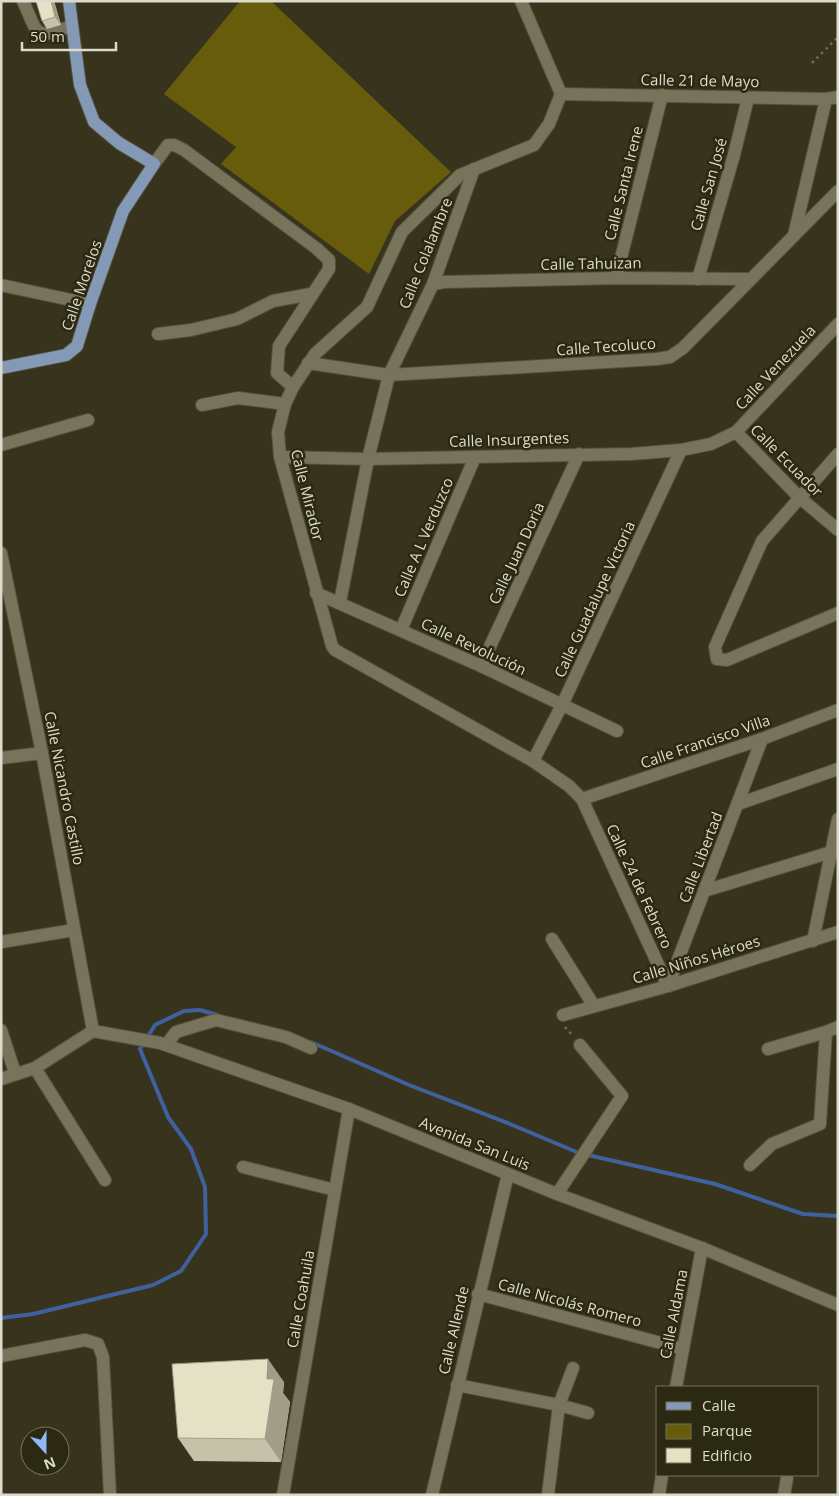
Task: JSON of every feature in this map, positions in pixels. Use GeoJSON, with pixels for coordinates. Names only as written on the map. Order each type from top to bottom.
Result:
{"type":"FeatureCollection","features":[{"type":"Feature","properties":{"kind":"main road"},"geometry":{"type":"LineString","coordinates":[[69,1],[80,85],[94,122],[119,143],[154,164]]}},
{"type":"Feature","properties":{"kind":"main road","name":"Calle Morelos"},"geometry":{"type":"LineString","coordinates":[[1,368],[66,355],[77,346],[123,211],[154,164]]}},
{"type":"Feature","properties":{"kind":"street"},"geometry":{"type":"LineString","coordinates":[[23,1],[34,26],[42,34],[72,26]]}},
{"type":"Feature","properties":{"kind":"street"},"geometry":{"type":"LineString","coordinates":[[521,1],[561,94]]}},
{"type":"Feature","properties":{"kind":"street","name":"Calle 21 de Mayo"},"geometry":{"type":"LineString","coordinates":[[561,94],[832,98]]}},
{"type":"Feature","properties":{"kind":"street","name":"Calle Mirador"},"geometry":{"type":"LineString","coordinates":[[534,762],[335,650],[332,646],[316,593],[280,458],[278,432],[285,404],[293,387],[316,354],[367,307],[402,232],[460,175],[534,145],[549,124],[561,94]]}},
{"type":"Feature","properties":{"kind":"street","name":"Calle Santa Irene"},"geometry":{"type":"LineString","coordinates":[[616,278],[662,95]]}},
{"type":"Feature","properties":{"kind":"street","name":"Calle San José"},"geometry":{"type":"LineString","coordinates":[[698,279],[734,156],[748,98]]}},
{"type":"Feature","properties":{"kind":"street"},"geometry":{"type":"LineString","coordinates":[[793,236],[832,98]]}},
{"type":"Feature","properties":{"kind":"street"},"geometry":{"type":"LineString","coordinates":[[154,164],[168,146],[174,145],[184,150],[329,260],[329,268],[278,346],[277,373],[293,387]]}},
{"type":"Feature","properties":{"kind":"street","name":"Calle Colalambre"},"geometry":{"type":"LineString","coordinates":[[340,602],[368,459],[389,375],[433,284],[474,169]]}},
{"type":"Feature","properties":{"kind":"street","name":"Calle Tecoluco"},"geometry":{"type":"LineString","coordinates":[[308,363],[389,375],[657,360],[670,357],[683,348],[838,191]]}},
{"type":"Feature","properties":{"kind":"street","name":"Calle Tahuizan"},"geometry":{"type":"LineString","coordinates":[[433,284],[444,282],[616,278],[750,279]]}},
{"type":"Feature","properties":{"kind":"street"},"geometry":{"type":"LineString","coordinates":[[1,285],[90,304]]}},
{"type":"Feature","properties":{"kind":"street"},"geometry":{"type":"LineString","coordinates":[[158,334],[191,330],[237,319],[272,302],[311,294]]}},
{"type":"Feature","properties":{"kind":"street","name":"Calle Venezuela"},"geometry":{"type":"LineString","coordinates":[[736,432],[838,324]]}},
{"type":"Feature","properties":{"kind":"street"},"geometry":{"type":"LineString","coordinates":[[202,404],[238,398],[285,404]]}},
{"type":"Feature","properties":{"kind":"street"},"geometry":{"type":"LineString","coordinates":[[1,445],[88,420]]}},
{"type":"Feature","properties":{"kind":"street","name":"Calle Insurgentes"},"geometry":{"type":"LineString","coordinates":[[280,458],[368,459],[631,454],[681,450],[711,444],[736,432]]}},
{"type":"Feature","properties":{"kind":"street","name":"Calle Ecuador"},"geometry":{"type":"LineString","coordinates":[[736,432],[799,497],[838,530]]}},
{"type":"Feature","properties":{"kind":"street","name":"Calle Guadalupe Victoria"},"geometry":{"type":"LineString","coordinates":[[534,762],[681,450]]}},
{"type":"Feature","properties":{"kind":"street","name":"Calle Juan Doria"},"geometry":{"type":"LineString","coordinates":[[482,666],[579,454]]}},
{"type":"Feature","properties":{"kind":"street"},"geometry":{"type":"LineString","coordinates":[[838,454],[762,541],[715,647],[717,659],[727,660],[838,613]]}},
{"type":"Feature","properties":{"kind":"street","name":"Calle A L Verduzco"},"geometry":{"type":"LineString","coordinates":[[400,630],[476,457]]}},
{"type":"Feature","properties":{"kind":"street","name":"Calle Nicandro Castillo"},"geometry":{"type":"LineString","coordinates":[[1,553],[42,753],[93,1031]]}},
{"type":"Feature","properties":{"kind":"street","name":"Calle Revolución"},"geometry":{"type":"LineString","coordinates":[[316,593],[482,666],[617,731]]}},
{"type":"Feature","properties":{"kind":"street","name":"Calle Francisco Villa"},"geometry":{"type":"LineString","coordinates":[[582,800],[762,740],[838,710]]}},
{"type":"Feature","properties":{"kind":"street","name":"Calle Libertad"},"geometry":{"type":"LineString","coordinates":[[668,986],[762,740]]}},
{"type":"Feature","properties":{"kind":"street"},"geometry":{"type":"LineString","coordinates":[[1,758],[42,753]]}},
{"type":"Feature","properties":{"kind":"street"},"geometry":{"type":"LineString","coordinates":[[534,762],[569,786],[582,800]]}},
{"type":"Feature","properties":{"kind":"street"},"geometry":{"type":"LineString","coordinates":[[738,804],[838,768]]}},
{"type":"Feature","properties":{"kind":"street","name":"Calle 24 de Febrero"},"geometry":{"type":"LineString","coordinates":[[582,800],[668,986]]}},
{"type":"Feature","properties":{"kind":"street"},"geometry":{"type":"LineString","coordinates":[[813,941],[834,851],[838,819]]}},
{"type":"Feature","properties":{"kind":"street"},"geometry":{"type":"LineString","coordinates":[[704,891],[834,851]]}},
{"type":"Feature","properties":{"kind":"street"},"geometry":{"type":"LineString","coordinates":[[1,942],[74,930]]}},
{"type":"Feature","properties":{"kind":"street","name":"Calle Niños Héroes"},"geometry":{"type":"LineString","coordinates":[[563,1015],[668,986],[838,932]]}},
{"type":"Feature","properties":{"kind":"street"},"geometry":{"type":"LineString","coordinates":[[552,939],[594,1006]]}},
{"type":"Feature","properties":{"kind":"street"},"geometry":{"type":"LineString","coordinates":[[163,1044],[176,1032],[216,1020],[286,1038],[310,1048]]}},
{"type":"Feature","properties":{"kind":"street"},"geometry":{"type":"LineString","coordinates":[[768,1049],[838,1027]]}},
{"type":"Feature","properties":{"kind":"street"},"geometry":{"type":"LineString","coordinates":[[1,1030],[15,1073]]}},
{"type":"Feature","properties":{"kind":"street"},"geometry":{"type":"LineString","coordinates":[[1,1079],[35,1068],[93,1031]]}},
{"type":"Feature","properties":{"kind":"street","name":"Avenida San Luis"},"geometry":{"type":"LineString","coordinates":[[93,1031],[163,1044],[349,1108],[557,1194],[702,1248],[838,1305]]}},
{"type":"Feature","properties":{"kind":"street"},"geometry":{"type":"LineString","coordinates":[[750,1165],[772,1144],[820,1124],[826,1032]]}},
{"type":"Feature","properties":{"kind":"street"},"geometry":{"type":"LineString","coordinates":[[557,1194],[622,1096],[580,1045]]}},
{"type":"Feature","properties":{"kind":"street"},"geometry":{"type":"LineString","coordinates":[[35,1068],[105,1180]]}},
{"type":"Feature","properties":{"kind":"street","name":"Calle Coahuila"},"geometry":{"type":"LineString","coordinates":[[283,1495],[349,1108]]}},
{"type":"Feature","properties":{"kind":"street"},"geometry":{"type":"LineString","coordinates":[[243,1167],[335,1190]]}},
{"type":"Feature","properties":{"kind":"street","name":"Calle Allende"},"geometry":{"type":"LineString","coordinates":[[432,1495],[478,1294],[508,1174]]}},
{"type":"Feature","properties":{"kind":"street","name":"Calle Aldama"},"geometry":{"type":"LineString","coordinates":[[676,1386],[702,1248]]}},
{"type":"Feature","properties":{"kind":"street","name":"Calle Nicolás Romero"},"geometry":{"type":"LineString","coordinates":[[478,1294],[683,1349]]}},
{"type":"Feature","properties":{"kind":"street"},"geometry":{"type":"LineString","coordinates":[[1,1356],[85,1340],[98,1344],[103,1358],[110,1495]]}},
{"type":"Feature","properties":{"kind":"street"},"geometry":{"type":"LineString","coordinates":[[548,1495],[559,1405],[573,1368]]}},
{"type":"Feature","properties":{"kind":"street"},"geometry":{"type":"LineString","coordinates":[[457,1385],[559,1405],[588,1413]]}},
{"type":"Feature","properties":{"kind":"street"},"geometry":{"type":"LineString","coordinates":[[659,1495],[662,1476]]}},
{"type":"Feature","properties":{"kind":"street"},"geometry":{"type":"LineString","coordinates":[[784,1495],[787,1478]]}},
{"type":"Feature","properties":{"kind":"path"},"geometry":{"type":"LineString","coordinates":[[812,63],[838,37]]}},
{"type":"Feature","properties":{"kind":"path"},"geometry":{"type":"LineString","coordinates":[[563,1015],[560,1019],[562,1023],[580,1045]]}},
{"type":"Feature","properties":{"kind":"green space"},"geometry":{"type":"Polygon","coordinates":[[[240,1],[271,1],[451,172],[395,221],[369,274],[221,164],[236,147],[164,94],[240,1]]]}},
{"type":"Feature","properties":{"kind":"building"},"geometry":{"type":"Polygon","coordinates":[[[36,1],[51,1],[55,17],[42,21],[36,1]]]}},
{"type":"Feature","properties":{"kind":"building"},"geometry":{"type":"Polygon","coordinates":[[[268,1359],[267,1379],[274,1379],[265,1439],[178,1438],[172,1364],[268,1359]]]}},
{"type":"Feature","properties":{"kind":"waterway"},"geometry":{"type":"LineString","coordinates":[[1,1318],[33,1314],[153,1285],[181,1271],[206,1234],[205,1187],[191,1149],[168,1117],[140,1049],[155,1025],[184,1011],[200,1010],[218,1015]]}},
{"type":"Feature","properties":{"kind":"waterway"},"geometry":{"type":"LineString","coordinates":[[311,1042],[409,1085],[579,1153],[715,1184],[803,1214],[838,1216]]}}]}
